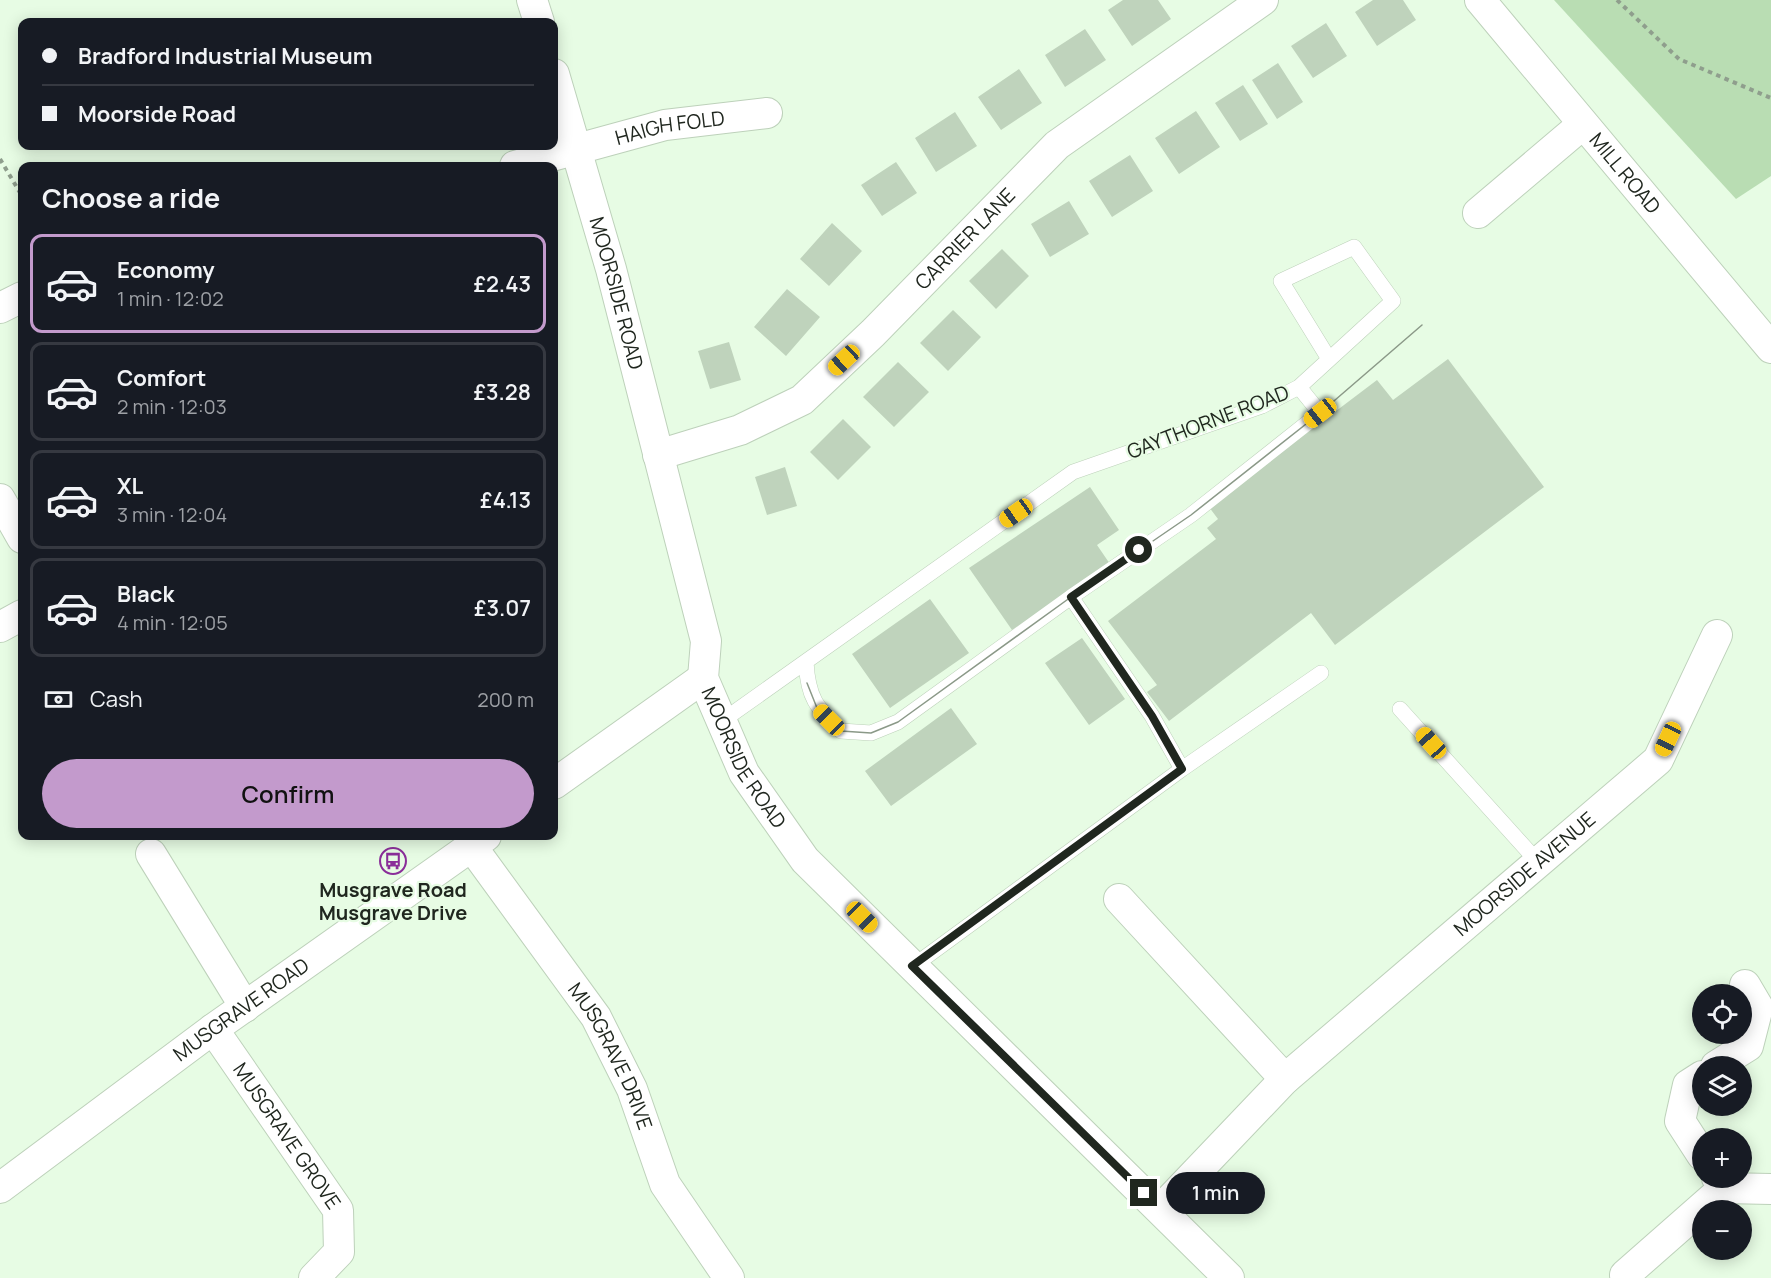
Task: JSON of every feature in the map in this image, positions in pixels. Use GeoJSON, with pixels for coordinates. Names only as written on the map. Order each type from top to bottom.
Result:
{"type":"FeatureCollection","features":[{"type":"Feature","properties":{"kind":"street"},"geometry":{"type":"LineString","coordinates":[[532,0],[538,18]]}},
{"type":"Feature","properties":{"kind":"street","name":"CARRIER LANE"},"geometry":{"type":"LineString","coordinates":[[658,455],[740,430],[802,400],[873,333],[1056,145],[1263,0]]}},
{"type":"Feature","properties":{"kind":"street","name":"MILL ROAD"},"geometry":{"type":"LineString","coordinates":[[1480,0],[1771,348]]}},
{"type":"Feature","properties":{"kind":"street","name":"MOORSIDE ROAD"},"geometry":{"type":"LineString","coordinates":[[558,88],[611,269],[706,641],[703,678],[744,773],[805,860],[1161,1209],[1228,1278]]}},
{"type":"Feature","properties":{"kind":"street","name":"HAIGH FOLD"},"geometry":{"type":"LineString","coordinates":[[531,162],[666,125],[766,113]]}},
{"type":"Feature","properties":{"kind":"street"},"geometry":{"type":"LineString","coordinates":[[1478,213],[1583,124]]}},
{"type":"Feature","properties":{"kind":"street"},"geometry":{"type":"LineString","coordinates":[[0,308],[18,299]]}},
{"type":"Feature","properties":{"kind":"street"},"geometry":{"type":"LineString","coordinates":[[0,499],[18,531]]}},
{"type":"Feature","properties":{"kind":"street"},"geometry":{"type":"LineString","coordinates":[[0,627],[18,617]]}},
{"type":"Feature","properties":{"kind":"street","name":"MOORSIDE AVENUE"},"geometry":{"type":"LineString","coordinates":[[1161,1209],[1285,1080],[1658,760],[1717,635]]}},
{"type":"Feature","properties":{"kind":"street"},"geometry":{"type":"LineString","coordinates":[[558,781],[703,678]]}},
{"type":"Feature","properties":{"kind":"street","name":"MUSGRAVE ROAD"},"geometry":{"type":"LineString","coordinates":[[0,1188],[213,1029],[479,841]]}},
{"type":"Feature","properties":{"kind":"street","name":"MUSGRAVE DRIVE"},"geometry":{"type":"LineString","coordinates":[[479,841],[596,1017],[632,1089],[666,1184],[729,1278]]}},
{"type":"Feature","properties":{"kind":"street"},"geometry":{"type":"LineString","coordinates":[[151,854],[245,1007]]}},
{"type":"Feature","properties":{"kind":"street"},"geometry":{"type":"LineString","coordinates":[[1119,898],[1285,1080]]}},
{"type":"Feature","properties":{"kind":"street"},"geometry":{"type":"LineString","coordinates":[[1752,997],[1758,1007],[1752,1030]]}},
{"type":"Feature","properties":{"kind":"street","name":"MUSGRAVE GROVE"},"geometry":{"type":"LineString","coordinates":[[213,1029],[338,1210],[339,1252],[314,1278]]}},
{"type":"Feature","properties":{"kind":"street"},"geometry":{"type":"LineString","coordinates":[[1732,1056],[1749,1044]]}},
{"type":"Feature","properties":{"kind":"street"},"geometry":{"type":"LineString","coordinates":[[1692,1082],[1688,1085],[1680,1121],[1692,1140]]}},
{"type":"Feature","properties":{"kind":"street"},"geometry":{"type":"LineString","coordinates":[[1752,1187],[1771,1190]]}},
{"type":"Feature","properties":{"kind":"street"},"geometry":{"type":"LineString","coordinates":[[1627,1278],[1625,1275],[1716,1188]]}},
{"type":"Feature","properties":{"kind":"lane"},"geometry":{"type":"LineString","coordinates":[[1299,387],[1393,300],[1354,247],[1281,281],[1329,359]]}},
{"type":"Feature","properties":{"kind":"lane","name":"GAYTHORNE ROAD"},"geometry":{"type":"LineString","coordinates":[[722,721],[1073,472],[1262,406],[1299,387],[1320,413],[1191,515],[1071,597],[898,722],[870,733],[841,732],[817,708],[807,683],[806,662]]}},
{"type":"Feature","properties":{"kind":"lane"},"geometry":{"type":"LineString","coordinates":[[1071,597],[1152,716],[1182,769]]}},
{"type":"Feature","properties":{"kind":"lane"},"geometry":{"type":"LineString","coordinates":[[912,966],[1182,769],[1321,673]]}},
{"type":"Feature","properties":{"kind":"lane"},"geometry":{"type":"LineString","coordinates":[[1400,709],[1538,862]]}},
{"type":"Feature","properties":{"kind":"path"},"geometry":{"type":"LineString","coordinates":[[1617,0],[1679,59],[1771,98]]}},
{"type":"Feature","properties":{"kind":"path"},"geometry":{"type":"LineString","coordinates":[[0,159],[18,189]]}},
{"type":"Feature","properties":{"kind":"green space"},"geometry":{"type":"Polygon","coordinates":[[[1554,0],[1771,0],[1771,176],[1736,199],[1554,0]]]}},
{"type":"Feature","properties":{"kind":"building"},"geometry":{"type":"Polygon","coordinates":[[[1123,0],[1158,0],[1171,19],[1132,46],[1108,10],[1123,0]]]}},
{"type":"Feature","properties":{"kind":"building"},"geometry":{"type":"Polygon","coordinates":[[[1373,0],[1403,0],[1416,20],[1377,46],[1355,12],[1373,0]]]}},
{"type":"Feature","properties":{"kind":"building"},"geometry":{"type":"Polygon","coordinates":[[[1326,23],[1347,56],[1313,78],[1291,46],[1326,23]]]}},
{"type":"Feature","properties":{"kind":"building"},"geometry":{"type":"Polygon","coordinates":[[[1085,29],[1106,60],[1065,87],[1045,55],[1085,29]]]}},
{"type":"Feature","properties":{"kind":"building"},"geometry":{"type":"Polygon","coordinates":[[[1278,63],[1303,102],[1277,119],[1252,80],[1278,63]]]}},
{"type":"Feature","properties":{"kind":"building"},"geometry":{"type":"Polygon","coordinates":[[[1019,69],[1042,103],[1001,130],[978,97],[1019,69]]]}},
{"type":"Feature","properties":{"kind":"building"},"geometry":{"type":"Polygon","coordinates":[[[1243,85],[1268,124],[1240,141],[1215,103],[1243,85]]]}},
{"type":"Feature","properties":{"kind":"building"},"geometry":{"type":"Polygon","coordinates":[[[1196,111],[1220,147],[1179,174],[1155,138],[1196,111]]]}},
{"type":"Feature","properties":{"kind":"building"},"geometry":{"type":"Polygon","coordinates":[[[955,112],[977,146],[936,172],[915,138],[955,112]]]}},
{"type":"Feature","properties":{"kind":"building"},"geometry":{"type":"Polygon","coordinates":[[[1130,155],[1153,191],[1112,217],[1089,181],[1130,155]]]}},
{"type":"Feature","properties":{"kind":"building"},"geometry":{"type":"Polygon","coordinates":[[[896,162],[917,193],[882,216],[861,185],[896,162]]]}},
{"type":"Feature","properties":{"kind":"building"},"geometry":{"type":"Polygon","coordinates":[[[1069,201],[1089,234],[1050,257],[1031,224],[1069,201]]]}},
{"type":"Feature","properties":{"kind":"building"},"geometry":{"type":"Polygon","coordinates":[[[832,223],[862,251],[829,286],[800,259],[832,223]]]}},
{"type":"Feature","properties":{"kind":"building"},"geometry":{"type":"Polygon","coordinates":[[[1002,249],[1029,276],[996,309],[969,281],[1002,249]]]}},
{"type":"Feature","properties":{"kind":"building"},"geometry":{"type":"Polygon","coordinates":[[[787,289],[820,317],[786,356],[754,327],[787,289]]]}},
{"type":"Feature","properties":{"kind":"building"},"geometry":{"type":"Polygon","coordinates":[[[953,310],[981,337],[948,371],[920,343],[953,310]]]}},
{"type":"Feature","properties":{"kind":"building"},"geometry":{"type":"Polygon","coordinates":[[[729,342],[741,380],[710,389],[698,351],[729,342]]]}},
{"type":"Feature","properties":{"kind":"building"},"geometry":{"type":"Polygon","coordinates":[[[1448,359],[1544,487],[1335,645],[1311,613],[1169,721],[1147,692],[1157,685],[1108,621],[1216,539],[1207,528],[1218,519],[1209,507],[1377,380],[1393,400],[1448,359]]]}},
{"type":"Feature","properties":{"kind":"building"},"geometry":{"type":"Polygon","coordinates":[[[898,362],[929,392],[894,427],[863,397],[898,362]]]}},
{"type":"Feature","properties":{"kind":"building"},"geometry":{"type":"Polygon","coordinates":[[[843,419],[871,447],[838,480],[810,452],[843,419]]]}},
{"type":"Feature","properties":{"kind":"building"},"geometry":{"type":"Polygon","coordinates":[[[785,467],[797,506],[767,515],[755,477],[785,467]]]}},
{"type":"Feature","properties":{"kind":"building"},"geometry":{"type":"Polygon","coordinates":[[[1090,487],[1119,530],[1097,545],[1110,564],[1012,630],[969,568],[1090,487]]]}},
{"type":"Feature","properties":{"kind":"building"},"geometry":{"type":"Polygon","coordinates":[[[930,599],[969,653],[890,708],[852,654],[930,599]]]}},
{"type":"Feature","properties":{"kind":"building"},"geometry":{"type":"Polygon","coordinates":[[[1082,638],[1125,699],[1089,725],[1045,663],[1082,638]]]}},
{"type":"Feature","properties":{"kind":"building"},"geometry":{"type":"Polygon","coordinates":[[[951,708],[977,744],[891,806],[865,771],[951,708]]]}},
{"type":"Feature","properties":{"kind":"tram line"},"geometry":{"type":"LineString","coordinates":[[807,683],[817,708],[841,731],[871,733],[898,722],[1071,597],[1191,515],[1320,413],[1422,325]]}},
{"type":"Feature","properties":{"kind":"place","name":"Musgrave Road Musgrave Drive"},"geometry":{"type":"Point","coordinates":[393,861]}},
{"type":"Feature","properties":{"kind":"route"},"geometry":{"type":"LineString","coordinates":[[1139,550],[1071,597],[1152,716],[1182,769],[912,966],[1144,1193]]}}]}
